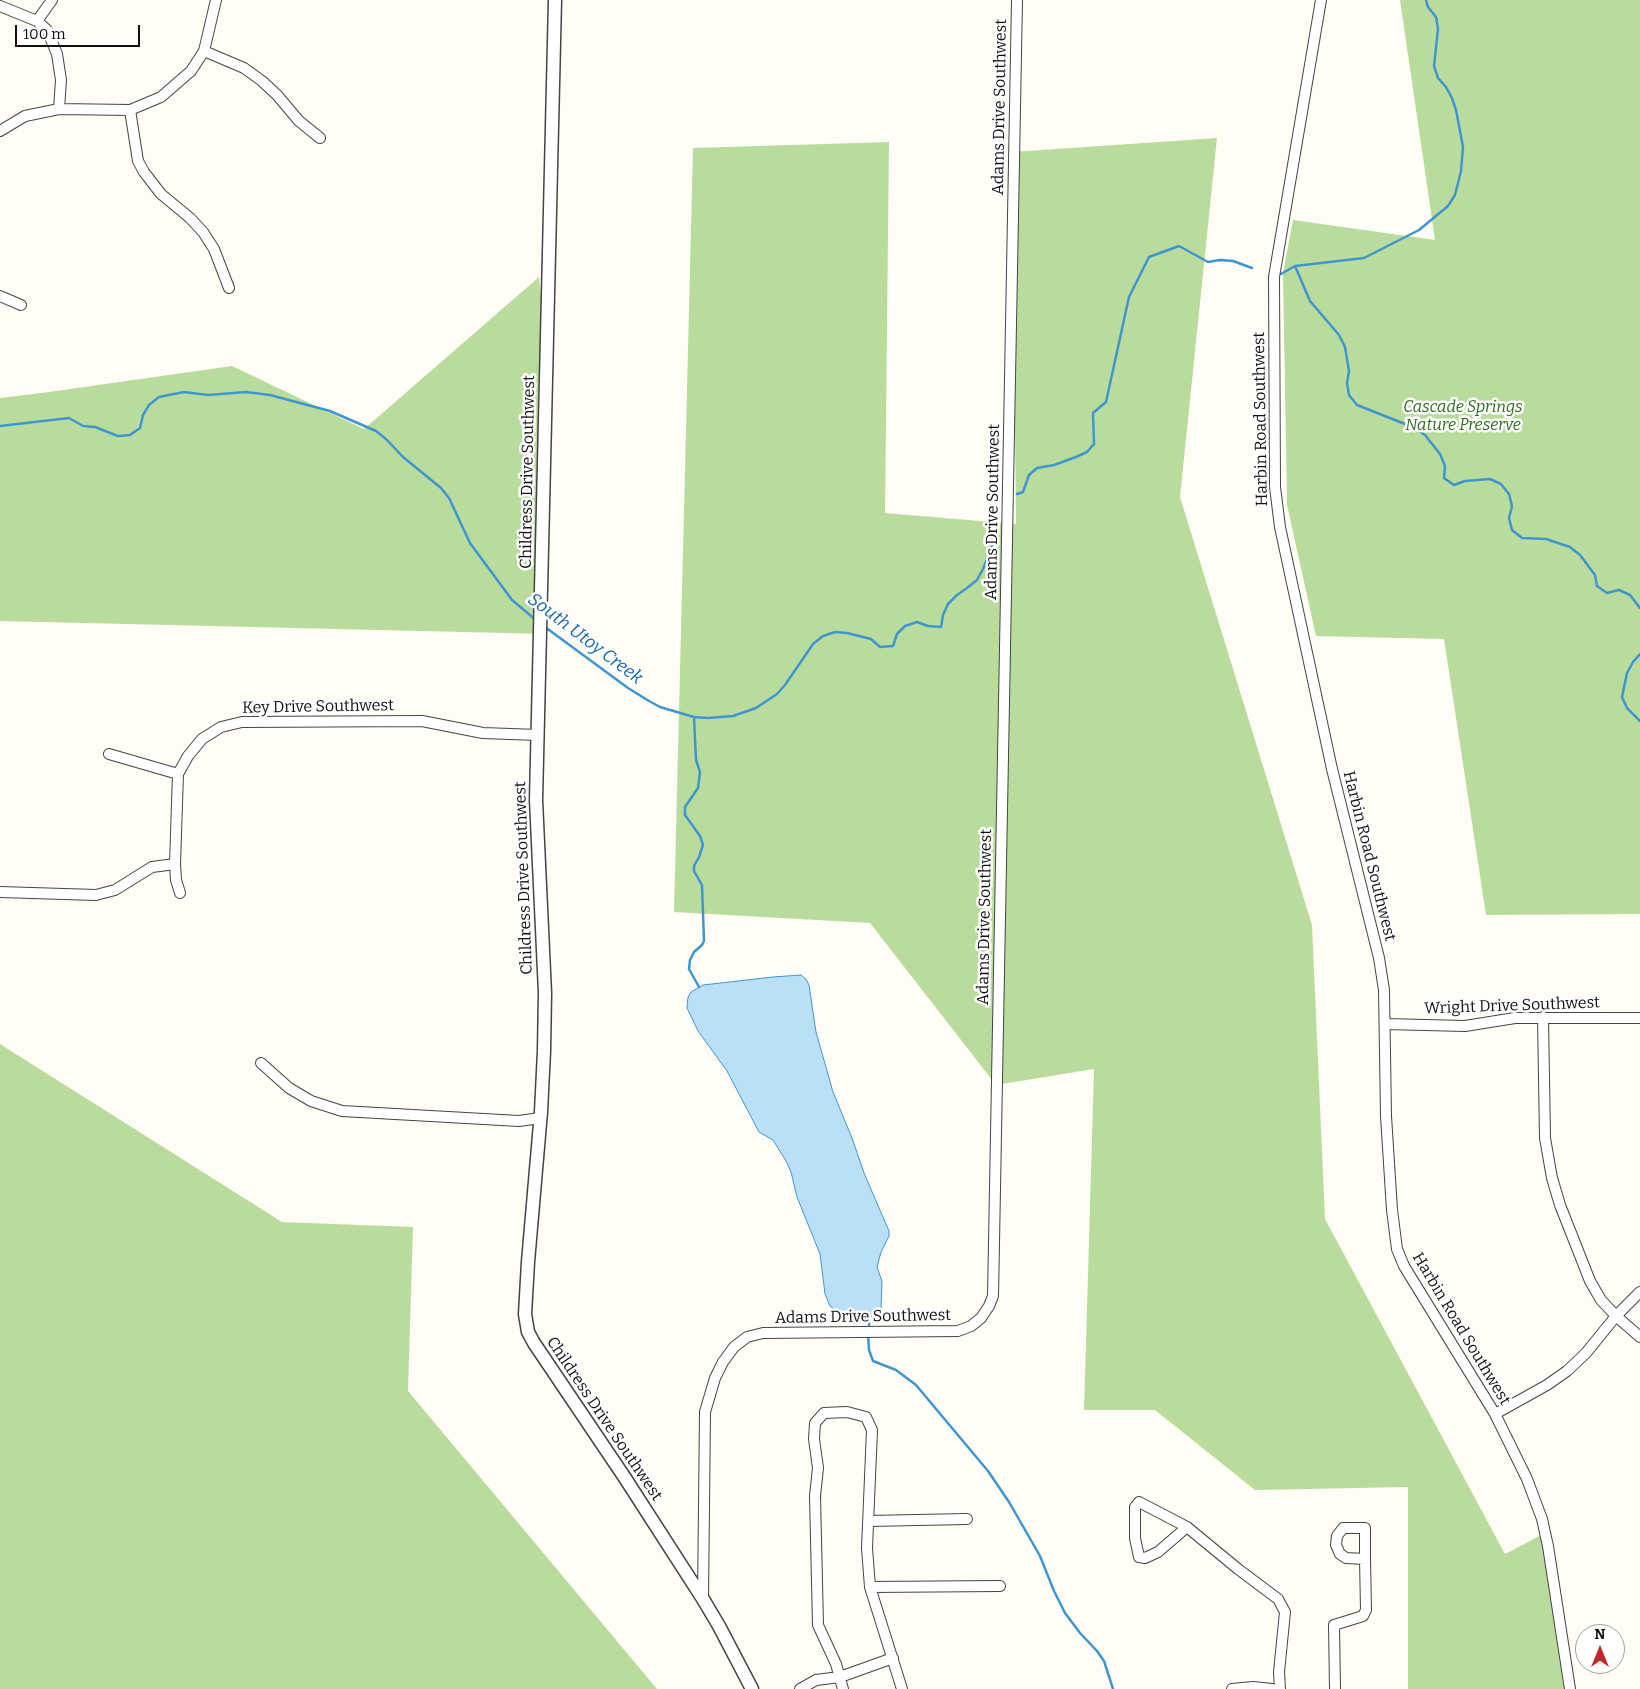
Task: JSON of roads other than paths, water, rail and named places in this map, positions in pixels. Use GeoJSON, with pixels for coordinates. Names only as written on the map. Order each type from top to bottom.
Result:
{"type":"FeatureCollection","features":[{"type":"Feature","properties":{"kind":"street"},"geometry":{"type":"LineString","coordinates":[[37,21],[52,0]]}},
{"type":"Feature","properties":{"kind":"street"},"geometry":{"type":"LineString","coordinates":[[0,131],[25,116],[59,110],[130,110],[162,97],[191,71],[204,51],[216,0]]}},
{"type":"Feature","properties":{"kind":"street","name":"Childress Drive Southwest"},"geometry":{"type":"LineString","coordinates":[[555,0],[536,817],[545,993],[544,1051],[525,1314],[528,1332],[534,1343],[625,1478],[702,1599],[719,1626],[752,1689]]}},
{"type":"Feature","properties":{"kind":"street","name":"Adams Drive Southwest"},"geometry":{"type":"LineString","coordinates":[[702,1599],[705,1412],[715,1378],[723,1362],[734,1347],[747,1337],[763,1333],[958,1331],[971,1326],[981,1318],[993,1296],[1017,0]]}},
{"type":"Feature","properties":{"kind":"street","name":"Harbin Road Southwest"},"geometry":{"type":"LineString","coordinates":[[1321,0],[1274,277],[1275,488],[1280,527],[1332,769],[1379,958],[1384,990],[1386,1116],[1392,1210],[1397,1248],[1404,1266],[1495,1414],[1527,1479],[1542,1519],[1548,1546],[1570,1689]]}},
{"type":"Feature","properties":{"kind":"street"},"geometry":{"type":"LineString","coordinates":[[0,6],[37,21],[47,30],[57,54],[61,80],[59,110]]}},
{"type":"Feature","properties":{"kind":"street"},"geometry":{"type":"LineString","coordinates":[[204,51],[244,68],[262,81],[298,120],[320,138]]}},
{"type":"Feature","properties":{"kind":"street"},"geometry":{"type":"LineString","coordinates":[[130,110],[138,161],[144,172],[161,194],[190,218],[203,232],[214,249],[229,288]]}},
{"type":"Feature","properties":{"kind":"street"},"geometry":{"type":"LineString","coordinates":[[0,296],[21,304]]}},
{"type":"Feature","properties":{"kind":"street","name":"Key Drive Southwest"},"geometry":{"type":"LineString","coordinates":[[180,893],[176,880],[175,864],[178,774],[188,756],[202,739],[221,727],[242,722],[422,721],[437,722],[483,734],[538,735]]}},
{"type":"Feature","properties":{"kind":"street"},"geometry":{"type":"LineString","coordinates":[[109,754],[178,774]]}},
{"type":"Feature","properties":{"kind":"street"},"geometry":{"type":"LineString","coordinates":[[0,892],[96,895],[115,890],[152,867],[163,864],[175,864]]}},
{"type":"Feature","properties":{"kind":"street"},"geometry":{"type":"LineString","coordinates":[[1542,1017],[1545,1138],[1552,1178],[1560,1205],[1590,1281],[1601,1300],[1640,1337]]}},
{"type":"Feature","properties":{"kind":"street","name":"Wright Drive Southwest"},"geometry":{"type":"LineString","coordinates":[[1385,1024],[1465,1026],[1515,1018],[1640,1018]]}},
{"type":"Feature","properties":{"kind":"street"},"geometry":{"type":"LineString","coordinates":[[261,1063],[289,1088],[311,1101],[342,1111],[519,1121],[540,1118]]}},
{"type":"Feature","properties":{"kind":"street"},"geometry":{"type":"LineString","coordinates":[[1495,1414],[1547,1385],[1566,1372],[1586,1353],[1616,1316],[1640,1292]]}},
{"type":"Feature","properties":{"kind":"street"},"geometry":{"type":"LineString","coordinates":[[843,1689],[836,1664],[818,1624],[815,1496],[818,1468],[814,1439],[815,1423],[824,1413],[847,1412],[866,1417],[872,1430],[867,1548],[870,1587],[902,1689]]}},
{"type":"Feature","properties":{"kind":"street"},"geometry":{"type":"LineString","coordinates":[[1187,1527],[1158,1552],[1145,1558],[1139,1557],[1135,1538],[1135,1507],[1140,1502],[1187,1527],[1278,1600],[1285,1612],[1279,1672],[1280,1689]]}},
{"type":"Feature","properties":{"kind":"street"},"geometry":{"type":"LineString","coordinates":[[868,1520],[967,1519]]}},
{"type":"Feature","properties":{"kind":"street"},"geometry":{"type":"LineString","coordinates":[[1335,1689],[1334,1624],[1363,1616],[1366,1610],[1366,1559]]}},
{"type":"Feature","properties":{"kind":"street"},"geometry":{"type":"LineString","coordinates":[[870,1587],[1000,1586]]}},
{"type":"Feature","properties":{"kind":"street"},"geometry":{"type":"LineString","coordinates":[[800,1689],[816,1680],[840,1677],[893,1658]]}},
{"type":"Feature","properties":{"kind":"street"},"geometry":{"type":"LineString","coordinates":[[1232,1689],[1253,1687],[1272,1689]]}},
{"type":"Feature","properties":{"kind":"water"},"geometry":{"type":"Polygon","coordinates":[[[801,975],[809,985],[816,1032],[833,1092],[864,1173],[889,1231],[889,1236],[881,1252],[877,1267],[882,1281],[881,1310],[869,1317],[857,1318],[841,1314],[830,1306],[825,1294],[820,1254],[797,1197],[791,1172],[786,1161],[773,1140],[759,1132],[727,1071],[698,1031],[687,1008],[688,997],[691,992],[703,985],[801,975]]]}},
{"type":"Feature","properties":{"kind":"waterway"},"geometry":{"type":"LineString","coordinates":[[1281,274],[1295,266],[1364,258],[1419,230],[1448,206],[1455,195],[1461,171],[1463,147],[1452,98],[1438,78],[1434,66],[1438,29],[1436,17],[1428,7],[1426,0]]}},
{"type":"Feature","properties":{"kind":"waterway","name":"South Utoy Creek"},"geometry":{"type":"LineString","coordinates":[[1017,494],[1023,492],[1029,475],[1037,468],[1054,465],[1076,457],[1087,452],[1094,444],[1093,413],[1106,402],[1129,297],[1149,257],[1179,246],[1208,262],[1220,260],[1233,261],[1252,268]]}},
{"type":"Feature","properties":{"kind":"waterway","name":"South Utoy Creek"},"geometry":{"type":"LineString","coordinates":[[1295,266],[1310,301],[1339,335],[1345,347],[1349,371],[1347,383],[1349,395],[1357,405],[1415,428],[1425,435],[1440,454],[1445,466],[1444,478],[1454,485],[1465,481],[1490,479],[1501,484],[1509,494],[1512,506],[1509,518],[1512,530],[1522,538],[1546,539],[1570,547],[1580,555],[1595,575],[1597,586],[1607,593],[1619,590],[1630,595],[1640,608]]}},
{"type":"Feature","properties":{"kind":"waterway","name":"South Utoy Creek"},"geometry":{"type":"LineString","coordinates":[[0,426],[69,418],[83,426],[95,427],[118,436],[130,435],[140,428],[143,415],[149,405],[159,397],[184,392],[208,395],[246,392],[270,395],[330,411],[376,431],[403,457],[441,488],[449,498],[470,543],[512,600],[537,621]]}},
{"type":"Feature","properties":{"kind":"waterway","name":"South Utoy Creek"},"geometry":{"type":"LineString","coordinates":[[545,627],[628,688],[660,707],[694,717],[733,716],[756,708],[777,694],[813,644],[823,636],[835,632],[847,633],[871,639],[880,647],[893,646],[897,634],[905,626],[917,622],[928,626],[941,627],[943,615],[948,604],[977,580],[983,569],[992,546],[996,521]]}},
{"type":"Feature","properties":{"kind":"waterway","name":"South Utoy Creek"},"geometry":{"type":"LineString","coordinates":[[1640,654],[1627,673],[1622,697],[1627,708],[1640,721]]}},
{"type":"Feature","properties":{"kind":"waterway"},"geometry":{"type":"LineString","coordinates":[[694,717],[696,760],[700,772],[698,788],[685,807],[685,815],[700,836],[703,845],[694,866],[694,871],[702,885],[704,941],[694,952],[690,960],[689,969],[699,987]]}},
{"type":"Feature","properties":{"kind":"waterway"},"geometry":{"type":"LineString","coordinates":[[869,1317],[869,1329]]}},
{"type":"Feature","properties":{"kind":"waterway"},"geometry":{"type":"LineString","coordinates":[[868,1334],[869,1350],[873,1361],[896,1370],[916,1385],[988,1471],[1009,1502],[1040,1556],[1065,1613],[1104,1661],[1113,1689]]}},
{"type":"Feature","properties":{"kind":"park label","name":"Cascade Springs Nature Preserve"},"geometry":{"type":"Point","coordinates":[1463,417]}}]}
